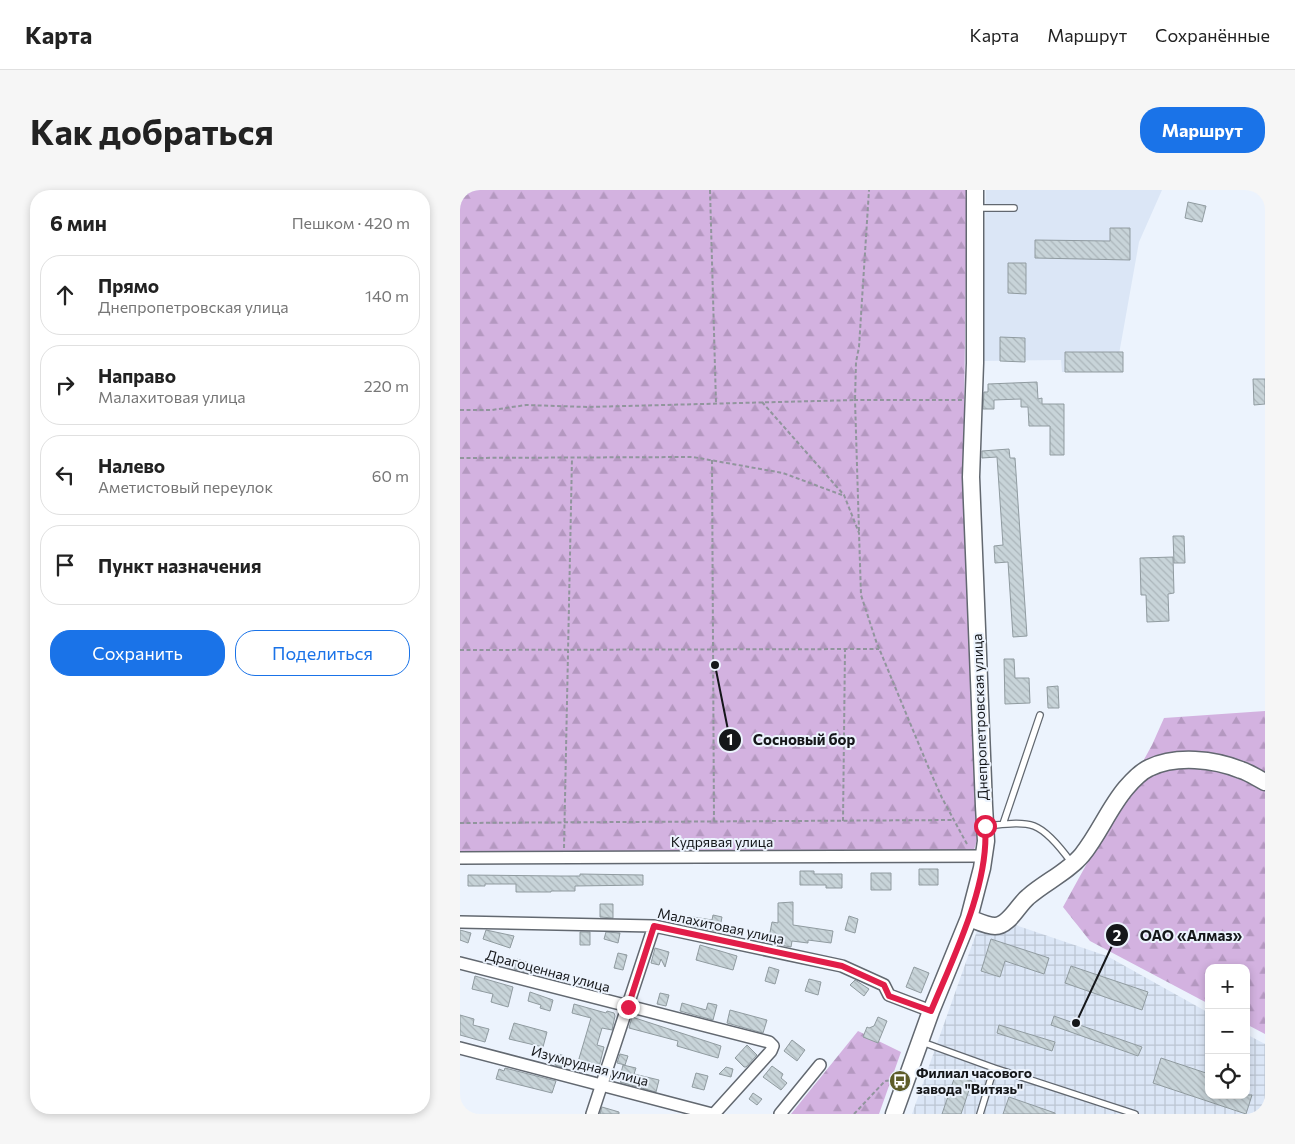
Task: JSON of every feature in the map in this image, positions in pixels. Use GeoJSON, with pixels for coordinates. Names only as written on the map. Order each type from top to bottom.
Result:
{"type":"FeatureCollection","features":[{"type":"Feature","properties":{"kind":"street","name":"Днепропетровская улица"},"geometry":{"type":"LineString","coordinates":[[894,1114],[931,1011],[969,918],[986,841],[971,477],[975,363],[975,190]]}},
{"type":"Feature","properties":{"kind":"street"},"geometry":{"type":"LineString","coordinates":[[969,918],[994,926],[1005,923],[1026,898],[1073,864],[1081,856],[1098,833],[1124,790],[1148,768],[1168,761],[1215,762],[1242,770],[1265,782]]}},
{"type":"Feature","properties":{"kind":"street","name":"Кудрявая улица"},"geometry":{"type":"LineString","coordinates":[[460,858],[984,856]]}},
{"type":"Feature","properties":{"kind":"street","name":"Малахитовая улица"},"geometry":{"type":"LineString","coordinates":[[460,922],[654,926],[842,966],[884,985],[889,996],[931,1011]]}},
{"type":"Feature","properties":{"kind":"street"},"geometry":{"type":"LineString","coordinates":[[592,1114],[654,926]]}},
{"type":"Feature","properties":{"kind":"street","name":"Драгоценная улица"},"geometry":{"type":"LineString","coordinates":[[460,963],[768,1042],[773,1046],[771,1052],[713,1114]]}},
{"type":"Feature","properties":{"kind":"street","name":"Изумрудная улица"},"geometry":{"type":"LineString","coordinates":[[460,1048],[713,1114]]}},
{"type":"Feature","properties":{"kind":"street"},"geometry":{"type":"LineString","coordinates":[[780,1114],[820,1065]]}},
{"type":"Feature","properties":{"kind":"lane"},"geometry":{"type":"LineString","coordinates":[[975,208],[1014,208]]}},
{"type":"Feature","properties":{"kind":"lane"},"geometry":{"type":"LineString","coordinates":[[1002,824],[1040,715]]}},
{"type":"Feature","properties":{"kind":"lane"},"geometry":{"type":"LineString","coordinates":[[985,826],[1002,824],[1035,826],[1061,849],[1073,864]]}},
{"type":"Feature","properties":{"kind":"lane"},"geometry":{"type":"LineString","coordinates":[[920,1042],[1135,1114]]}},
{"type":"Feature","properties":{"kind":"lane"},"geometry":{"type":"LineString","coordinates":[[980,1114],[994,1068]]}},
{"type":"Feature","properties":{"kind":"path"},"geometry":{"type":"LineString","coordinates":[[710,190],[716,403]]}},
{"type":"Feature","properties":{"kind":"path"},"geometry":{"type":"LineString","coordinates":[[869,190],[856,362],[855,400],[861,595],[879,649],[915,738],[942,798],[970,850],[984,856]]}},
{"type":"Feature","properties":{"kind":"path"},"geometry":{"type":"LineString","coordinates":[[460,410],[492,410],[526,405],[587,407],[855,400],[974,400]]}},
{"type":"Feature","properties":{"kind":"path"},"geometry":{"type":"LineString","coordinates":[[762,402],[844,495],[859,533]]}},
{"type":"Feature","properties":{"kind":"path"},"geometry":{"type":"LineString","coordinates":[[460,458],[694,457],[783,473],[844,495]]}},
{"type":"Feature","properties":{"kind":"path"},"geometry":{"type":"LineString","coordinates":[[564,857],[572,458]]}},
{"type":"Feature","properties":{"kind":"path"},"geometry":{"type":"LineString","coordinates":[[712,460],[714,822]]}},
{"type":"Feature","properties":{"kind":"path"},"geometry":{"type":"LineString","coordinates":[[843,821],[845,649]]}},
{"type":"Feature","properties":{"kind":"path"},"geometry":{"type":"LineString","coordinates":[[460,650],[879,649]]}},
{"type":"Feature","properties":{"kind":"path"},"geometry":{"type":"LineString","coordinates":[[460,823],[954,820]]}},
{"type":"Feature","properties":{"kind":"path"},"geometry":{"type":"LineString","coordinates":[[854,1114],[885,1081],[907,1077]]}},
{"type":"Feature","properties":{"kind":"shaded area"},"geometry":{"type":"Polygon","coordinates":[[[986,190],[1162,190],[1139,242],[1116,371],[1062,372],[1061,360],[982,361],[986,190]]]}},
{"type":"Feature","properties":{"kind":"shaded area"},"geometry":{"type":"Polygon","coordinates":[[[983,914],[1107,956],[1205,1011],[1205,1099],[1250,1099],[1250,1036],[1265,1044],[1265,1114],[912,1114],[983,914]]]}},
{"type":"Feature","properties":{"kind":"green space"},"geometry":{"type":"Polygon","coordinates":[[[460,190],[967,190],[963,489],[977,840],[973,853],[460,855],[460,190]]]}},
{"type":"Feature","properties":{"kind":"green space"},"geometry":{"type":"Polygon","coordinates":[[[1265,711],[1265,1034],[1250,1026],[1250,964],[1205,964],[1205,1002],[1090,941],[1063,907],[1152,745],[1164,718],[1265,711]]]}},
{"type":"Feature","properties":{"kind":"green space"},"geometry":{"type":"Polygon","coordinates":[[[858,1031],[901,1052],[879,1114],[791,1114],[858,1031]]]}},
{"type":"Feature","properties":{"kind":"building"},"geometry":{"type":"Polygon","coordinates":[[[1188,202],[1206,206],[1202,222],[1185,218],[1188,202]]]}},
{"type":"Feature","properties":{"kind":"building"},"geometry":{"type":"Polygon","coordinates":[[[1110,228],[1130,228],[1130,260],[1035,258],[1035,240],[1110,241],[1110,228]]]}},
{"type":"Feature","properties":{"kind":"building"},"geometry":{"type":"Polygon","coordinates":[[[1008,263],[1026,263],[1026,294],[1008,293],[1008,263]]]}},
{"type":"Feature","properties":{"kind":"building"},"geometry":{"type":"Polygon","coordinates":[[[1000,337],[1025,338],[1025,362],[1000,361],[1000,337]]]}},
{"type":"Feature","properties":{"kind":"building"},"geometry":{"type":"Polygon","coordinates":[[[1065,352],[1123,352],[1123,372],[1065,372],[1065,352]]]}},
{"type":"Feature","properties":{"kind":"building"},"geometry":{"type":"Polygon","coordinates":[[[1253,379],[1265,379],[1265,404],[1254,405],[1253,379]]]}},
{"type":"Feature","properties":{"kind":"building"},"geometry":{"type":"Polygon","coordinates":[[[1037,382],[1038,399],[1042,398],[1042,404],[1064,404],[1064,455],[1050,455],[1050,426],[1029,426],[1028,407],[1021,407],[1021,399],[994,400],[994,409],[983,409],[984,392],[988,392],[988,384],[1037,382]]]}},
{"type":"Feature","properties":{"kind":"building"},"geometry":{"type":"Polygon","coordinates":[[[1009,449],[1010,458],[1015,458],[1027,636],[1013,637],[1008,562],[995,563],[994,546],[1003,545],[997,457],[982,458],[982,451],[1009,449]]]}},
{"type":"Feature","properties":{"kind":"building"},"geometry":{"type":"Polygon","coordinates":[[[1173,536],[1184,536],[1185,563],[1174,563],[1173,536]]]}},
{"type":"Feature","properties":{"kind":"building"},"geometry":{"type":"Polygon","coordinates":[[[1173,557],[1174,593],[1168,594],[1169,621],[1147,622],[1146,595],[1141,595],[1140,558],[1173,557]]]}},
{"type":"Feature","properties":{"kind":"building"},"geometry":{"type":"Polygon","coordinates":[[[1004,659],[1014,659],[1015,678],[1029,678],[1030,703],[1005,704],[1004,659]]]}},
{"type":"Feature","properties":{"kind":"building"},"geometry":{"type":"Polygon","coordinates":[[[1058,686],[1059,708],[1048,708],[1047,687],[1058,686]]]}},
{"type":"Feature","properties":{"kind":"building"},"geometry":{"type":"Polygon","coordinates":[[[919,869],[938,869],[938,885],[919,885],[919,869]]]}},
{"type":"Feature","properties":{"kind":"building"},"geometry":{"type":"Polygon","coordinates":[[[800,871],[814,871],[814,874],[842,874],[842,888],[826,888],[826,885],[800,885],[800,871]]]}},
{"type":"Feature","properties":{"kind":"building"},"geometry":{"type":"Polygon","coordinates":[[[871,873],[891,873],[891,890],[871,890],[871,873]]]}},
{"type":"Feature","properties":{"kind":"building"},"geometry":{"type":"Polygon","coordinates":[[[580,874],[643,875],[643,885],[575,886],[575,891],[551,892],[516,892],[516,884],[468,886],[468,875],[580,876],[580,874]]]}},
{"type":"Feature","properties":{"kind":"building"},"geometry":{"type":"Polygon","coordinates":[[[793,902],[793,925],[833,931],[831,943],[808,940],[808,943],[792,941],[791,947],[768,943],[772,922],[778,923],[778,903],[793,902]]]}},
{"type":"Feature","properties":{"kind":"building"},"geometry":{"type":"Polygon","coordinates":[[[600,904],[613,904],[613,918],[600,917],[600,904]]]}},
{"type":"Feature","properties":{"kind":"building"},"geometry":{"type":"Polygon","coordinates":[[[713,915],[722,917],[719,932],[691,926],[693,917],[712,920],[713,915]]]}},
{"type":"Feature","properties":{"kind":"building"},"geometry":{"type":"Polygon","coordinates":[[[849,916],[858,919],[855,933],[845,930],[849,916]]]}},
{"type":"Feature","properties":{"kind":"building"},"geometry":{"type":"Polygon","coordinates":[[[460,930],[471,933],[468,943],[460,940],[460,930]]]}},
{"type":"Feature","properties":{"kind":"building"},"geometry":{"type":"Polygon","coordinates":[[[486,930],[514,936],[510,948],[483,939],[486,930]]]}},
{"type":"Feature","properties":{"kind":"building"},"geometry":{"type":"Polygon","coordinates":[[[580,932],[590,932],[590,945],[580,945],[580,932]]]}},
{"type":"Feature","properties":{"kind":"building"},"geometry":{"type":"Polygon","coordinates":[[[606,932],[620,933],[618,943],[604,939],[606,932]]]}},
{"type":"Feature","properties":{"kind":"building"},"geometry":{"type":"Polygon","coordinates":[[[991,939],[1049,958],[1044,974],[1005,961],[1000,977],[981,971],[991,939]]]}},
{"type":"Feature","properties":{"kind":"building"},"geometry":{"type":"Polygon","coordinates":[[[700,945],[737,956],[733,970],[696,960],[700,945]]]}},
{"type":"Feature","properties":{"kind":"building"},"geometry":{"type":"Polygon","coordinates":[[[655,948],[669,952],[665,967],[661,959],[659,965],[651,963],[655,948]]]}},
{"type":"Feature","properties":{"kind":"building"},"geometry":{"type":"Polygon","coordinates":[[[618,953],[627,955],[623,970],[614,968],[618,953]]]}},
{"type":"Feature","properties":{"kind":"building"},"geometry":{"type":"Polygon","coordinates":[[[517,959],[529,963],[527,972],[514,969],[517,959]]]}},
{"type":"Feature","properties":{"kind":"building"},"geometry":{"type":"Polygon","coordinates":[[[1071,966],[1148,992],[1142,1010],[1065,983],[1071,966]]]}},
{"type":"Feature","properties":{"kind":"building"},"geometry":{"type":"Polygon","coordinates":[[[769,967],[779,970],[775,984],[765,981],[769,967]]]}},
{"type":"Feature","properties":{"kind":"building"},"geometry":{"type":"Polygon","coordinates":[[[914,967],[929,973],[921,993],[906,987],[914,967]]]}},
{"type":"Feature","properties":{"kind":"building"},"geometry":{"type":"Polygon","coordinates":[[[475,976],[513,987],[508,1007],[491,1002],[493,994],[472,989],[475,976]]]}},
{"type":"Feature","properties":{"kind":"building"},"geometry":{"type":"Polygon","coordinates":[[[580,978],[589,980],[589,988],[578,985],[580,978]]]}},
{"type":"Feature","properties":{"kind":"building"},"geometry":{"type":"Polygon","coordinates":[[[809,979],[821,982],[818,995],[805,991],[809,979]]]}},
{"type":"Feature","properties":{"kind":"building"},"geometry":{"type":"Polygon","coordinates":[[[855,980],[869,989],[864,996],[850,985],[855,980]]]}},
{"type":"Feature","properties":{"kind":"building"},"geometry":{"type":"Polygon","coordinates":[[[593,981],[601,984],[605,992],[591,989],[593,981]]]}},
{"type":"Feature","properties":{"kind":"building"},"geometry":{"type":"Polygon","coordinates":[[[530,992],[553,1000],[550,1011],[540,1008],[541,1005],[528,1001],[530,992]]]}},
{"type":"Feature","properties":{"kind":"building"},"geometry":{"type":"Polygon","coordinates":[[[660,993],[669,995],[666,1006],[657,1004],[660,993]]]}},
{"type":"Feature","properties":{"kind":"building"},"geometry":{"type":"Polygon","coordinates":[[[682,1003],[706,1010],[708,1003],[717,1005],[713,1020],[680,1011],[682,1003]]]}},
{"type":"Feature","properties":{"kind":"building"},"geometry":{"type":"Polygon","coordinates":[[[574,1004],[606,1013],[607,1011],[614,1013],[612,1030],[602,1028],[597,1045],[604,1047],[599,1067],[578,1062],[591,1018],[572,1013],[574,1004]]]}},
{"type":"Feature","properties":{"kind":"building"},"geometry":{"type":"Polygon","coordinates":[[[730,1010],[767,1020],[763,1033],[727,1023],[730,1010]]]}},
{"type":"Feature","properties":{"kind":"building"},"geometry":{"type":"Polygon","coordinates":[[[460,1015],[474,1019],[473,1025],[489,1029],[485,1042],[460,1035],[460,1015]]]}},
{"type":"Feature","properties":{"kind":"building"},"geometry":{"type":"Polygon","coordinates":[[[1054,1016],[1142,1047],[1138,1056],[1051,1025],[1054,1016]]]}},
{"type":"Feature","properties":{"kind":"building"},"geometry":{"type":"Polygon","coordinates":[[[632,1017],[721,1046],[718,1058],[677,1046],[678,1041],[629,1028],[632,1017]]]}},
{"type":"Feature","properties":{"kind":"building"},"geometry":{"type":"Polygon","coordinates":[[[878,1017],[887,1021],[878,1043],[863,1037],[867,1027],[874,1026],[878,1017]]]}},
{"type":"Feature","properties":{"kind":"building"},"geometry":{"type":"Polygon","coordinates":[[[514,1023],[547,1032],[543,1047],[509,1039],[514,1023]]]}},
{"type":"Feature","properties":{"kind":"building"},"geometry":{"type":"Polygon","coordinates":[[[999,1025],[1055,1042],[1052,1051],[997,1033],[999,1025]]]}},
{"type":"Feature","properties":{"kind":"building"},"geometry":{"type":"Polygon","coordinates":[[[792,1040],[805,1050],[797,1061],[784,1051],[792,1040]]]}},
{"type":"Feature","properties":{"kind":"building"},"geometry":{"type":"Polygon","coordinates":[[[747,1045],[757,1055],[744,1067],[735,1058],[747,1045]]]}},
{"type":"Feature","properties":{"kind":"building"},"geometry":{"type":"Polygon","coordinates":[[[558,1054],[565,1056],[562,1067],[555,1065],[558,1054]]]}},
{"type":"Feature","properties":{"kind":"building"},"geometry":{"type":"Polygon","coordinates":[[[620,1054],[628,1056],[625,1065],[617,1063],[620,1054]]]}},
{"type":"Feature","properties":{"kind":"building"},"geometry":{"type":"Polygon","coordinates":[[[1161,1058],[1205,1073],[1205,1099],[1250,1099],[1250,1095],[1252,1095],[1246,1114],[1153,1083],[1161,1058]]]}},
{"type":"Feature","properties":{"kind":"building"},"geometry":{"type":"Polygon","coordinates":[[[623,1065],[636,1068],[634,1074],[659,1080],[656,1092],[620,1082],[631,1076],[621,1073],[623,1065]]]}},
{"type":"Feature","properties":{"kind":"building"},"geometry":{"type":"Polygon","coordinates":[[[772,1066],[783,1074],[781,1078],[787,1083],[781,1090],[763,1077],[772,1066]]]}},
{"type":"Feature","properties":{"kind":"building"},"geometry":{"type":"Polygon","coordinates":[[[726,1067],[733,1069],[731,1077],[719,1074],[726,1067]]]}},
{"type":"Feature","properties":{"kind":"building"},"geometry":{"type":"Polygon","coordinates":[[[505,1068],[556,1081],[552,1093],[496,1079],[499,1069],[504,1071],[505,1068]]]}},
{"type":"Feature","properties":{"kind":"building"},"geometry":{"type":"Polygon","coordinates":[[[696,1073],[708,1076],[704,1090],[692,1087],[696,1073]]]}},
{"type":"Feature","properties":{"kind":"building"},"geometry":{"type":"Polygon","coordinates":[[[955,1076],[972,1081],[961,1114],[942,1114],[955,1076]]]}},
{"type":"Feature","properties":{"kind":"building"},"geometry":{"type":"Polygon","coordinates":[[[753,1093],[762,1099],[757,1105],[749,1099],[753,1093]]]}},
{"type":"Feature","properties":{"kind":"building"},"geometry":{"type":"Polygon","coordinates":[[[1009,1097],[1055,1113],[1055,1114],[1003,1114],[1009,1097]]]}},
{"type":"Feature","properties":{"kind":"building"},"geometry":{"type":"Polygon","coordinates":[[[602,1107],[619,1112],[619,1114],[600,1114],[602,1107]]]}},
{"type":"Feature","properties":{"kind":"place","name":"Сосновый бор"},"geometry":{"type":"Point","coordinates":[715,665]}},
{"type":"Feature","properties":{"kind":"place","name":"ОАО «Алмаз»"},"geometry":{"type":"Point","coordinates":[1076,1023]}},
{"type":"Feature","properties":{"kind":"place","name":"Филиал часового завода \"Витязь\""},"geometry":{"type":"Point","coordinates":[900,1081]}},
{"type":"Feature","properties":{"kind":"route"},"geometry":{"type":"LineString","coordinates":[[628,1007],[654,926],[842,966],[884,985],[889,996],[931,1011],[969,918],[982,868],[986,841],[985,826]]}}]}
